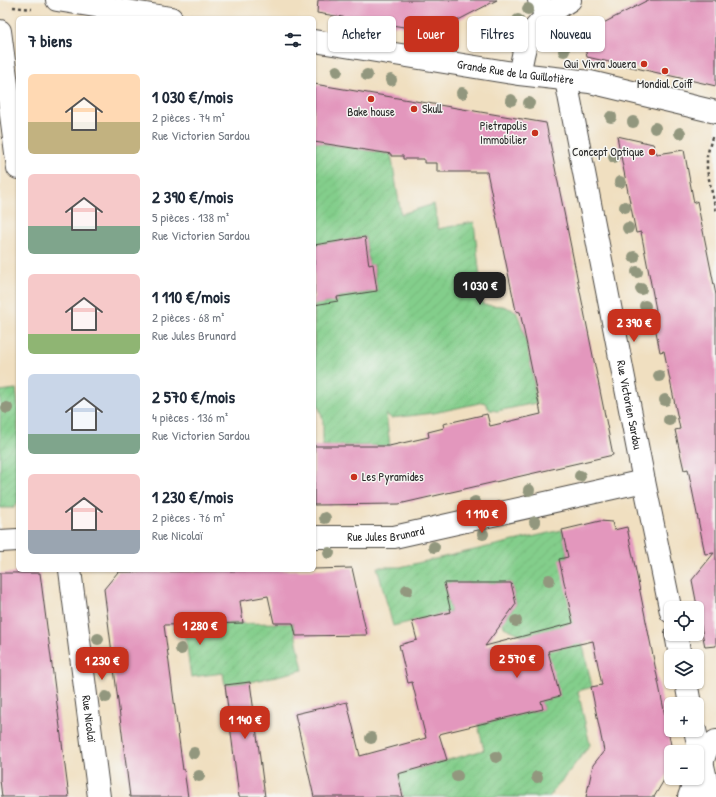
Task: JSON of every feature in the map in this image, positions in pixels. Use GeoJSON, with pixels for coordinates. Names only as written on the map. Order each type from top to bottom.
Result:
{"type":"FeatureCollection","features":[{"type":"Feature","properties":{"kind":"street"},"geometry":{"type":"LineString","coordinates":[[57,0],[158,16]]}},
{"type":"Feature","properties":{"kind":"street"},"geometry":{"type":"LineString","coordinates":[[520,74],[527,40],[535,28],[542,8],[570,0]]}},
{"type":"Feature","properties":{"kind":"street"},"geometry":{"type":"LineString","coordinates":[[0,31],[16,153]]}},
{"type":"Feature","properties":{"kind":"street","name":"Grande Rue de la Guillotière"},"geometry":{"type":"LineString","coordinates":[[316,41],[520,74],[590,82],[716,112]]}},
{"type":"Feature","properties":{"kind":"street","name":"Rue Victorien Sardou"},"geometry":{"type":"LineString","coordinates":[[566,80],[669,601]]}},
{"type":"Feature","properties":{"kind":"street","name":"Rue Jules Brunard"},"geometry":{"type":"LineString","coordinates":[[316,537],[394,537],[644,481]]}},
{"type":"Feature","properties":{"kind":"street"},"geometry":{"type":"LineString","coordinates":[[0,541],[16,540]]}},
{"type":"Feature","properties":{"kind":"street","name":"Rue Nicolaï"},"geometry":{"type":"LineString","coordinates":[[70,572],[99,797]]}},
{"type":"Feature","properties":{"kind":"street"},"geometry":{"type":"LineString","coordinates":[[704,756],[707,748],[716,741]]}},
{"type":"Feature","properties":{"kind":"street"},"geometry":{"type":"LineString","coordinates":[[704,784],[710,797]]}},
{"type":"Feature","properties":{"kind":"street"},"geometry":{"type":"LineString","coordinates":[[689,797],[693,785]]}},
{"type":"Feature","properties":{"kind":"path"},"geometry":{"type":"LineString","coordinates":[[712,134],[707,156],[708,170],[716,211]]}},
{"type":"Feature","properties":{"kind":"green space"},"geometry":{"type":"Polygon","coordinates":[[[316,142],[391,154],[401,214],[434,204],[438,229],[474,222],[483,305],[503,306],[516,311],[524,333],[529,356],[536,403],[497,411],[490,410],[484,402],[434,413],[391,418],[386,414],[390,446],[323,446],[323,419],[316,400],[316,305],[338,301],[337,297],[377,291],[374,265],[369,265],[365,237],[316,245],[316,142]]]}},
{"type":"Feature","properties":{"kind":"green space"},"geometry":{"type":"Polygon","coordinates":[[[16,389],[16,504],[13,508],[0,508],[0,391],[16,389]]]}},
{"type":"Feature","properties":{"kind":"green space"},"geometry":{"type":"Polygon","coordinates":[[[562,530],[568,557],[560,559],[570,585],[592,687],[578,691],[590,745],[549,797],[403,797],[398,774],[484,750],[478,725],[543,709],[541,701],[560,696],[555,680],[524,636],[504,627],[503,622],[516,604],[511,583],[444,583],[451,612],[393,626],[377,567],[400,567],[562,530]]]}},
{"type":"Feature","properties":{"kind":"green space"},"geometry":{"type":"Polygon","coordinates":[[[293,623],[303,670],[250,682],[225,685],[223,673],[191,677],[184,629],[188,628],[188,624],[293,623]]]}},
{"type":"Feature","properties":{"kind":"building"},"geometry":{"type":"Polygon","coordinates":[[[318,0],[497,0],[459,20],[459,16],[404,16],[404,27],[396,26],[396,16],[336,16],[317,13],[318,0]]]}},
{"type":"Feature","properties":{"kind":"building"},"geometry":{"type":"Polygon","coordinates":[[[648,0],[716,0],[716,86],[587,57],[586,52],[605,52],[605,22],[648,0]]]}},
{"type":"Feature","properties":{"kind":"building"},"geometry":{"type":"Polygon","coordinates":[[[316,84],[546,123],[613,455],[399,504],[316,505],[316,446],[389,446],[429,437],[428,432],[444,428],[443,424],[487,414],[490,426],[541,414],[520,312],[516,311],[487,172],[437,172],[437,163],[424,163],[424,159],[403,159],[403,156],[391,156],[391,154],[316,142],[316,84]]]}},
{"type":"Feature","properties":{"kind":"building"},"geometry":{"type":"Polygon","coordinates":[[[617,136],[653,144],[657,154],[684,150],[694,203],[697,201],[716,295],[716,646],[705,647],[704,601],[696,601],[692,580],[714,553],[705,554],[688,469],[684,470],[675,430],[680,429],[664,351],[660,352],[652,311],[656,310],[641,232],[636,233],[617,136]]]}},
{"type":"Feature","properties":{"kind":"building"},"geometry":{"type":"Polygon","coordinates":[[[365,237],[369,265],[373,264],[377,291],[337,297],[338,301],[316,305],[316,245],[365,237]]]}},
{"type":"Feature","properties":{"kind":"building"},"geometry":{"type":"Polygon","coordinates":[[[600,521],[612,522],[614,530],[627,527],[664,710],[664,737],[669,737],[671,745],[664,745],[664,780],[654,797],[586,797],[593,765],[604,751],[591,687],[602,685],[593,641],[548,651],[560,696],[541,701],[543,709],[439,734],[447,760],[398,774],[403,797],[314,797],[295,714],[347,702],[360,756],[426,738],[412,682],[408,683],[399,645],[417,640],[412,621],[451,612],[444,583],[511,583],[516,604],[485,646],[573,623],[559,559],[568,557],[562,530],[600,521]]]}},
{"type":"Feature","properties":{"kind":"building"},"geometry":{"type":"Polygon","coordinates":[[[352,568],[367,635],[296,636],[293,623],[274,623],[268,596],[240,601],[243,623],[164,625],[183,770],[188,797],[130,797],[104,589],[118,572],[316,572],[316,569],[352,568]]]}},
{"type":"Feature","properties":{"kind":"building"},"geometry":{"type":"Polygon","coordinates":[[[0,573],[40,573],[69,797],[2,797],[0,780],[0,573]]]}},
{"type":"Feature","properties":{"kind":"building"},"geometry":{"type":"Polygon","coordinates":[[[250,682],[265,797],[239,797],[225,685],[250,682]]]}},
{"type":"Feature","properties":{"kind":"place","name":"Qui Vivra Jouera"},"geometry":{"type":"Point","coordinates":[644,64]}},
{"type":"Feature","properties":{"kind":"place","name":"Mondial Coiff"},"geometry":{"type":"Point","coordinates":[665,71]}},
{"type":"Feature","properties":{"kind":"place","name":"Bake house"},"geometry":{"type":"Point","coordinates":[371,99]}},
{"type":"Feature","properties":{"kind":"place","name":"Skull"},"geometry":{"type":"Point","coordinates":[414,109]}},
{"type":"Feature","properties":{"kind":"place","name":"Pietrapolis Immobilier"},"geometry":{"type":"Point","coordinates":[535,133]}},
{"type":"Feature","properties":{"kind":"place","name":"Concept Optique"},"geometry":{"type":"Point","coordinates":[652,152]}},
{"type":"Feature","properties":{"kind":"place","name":"Les Pyramides"},"geometry":{"type":"Point","coordinates":[354,477]}}]}
